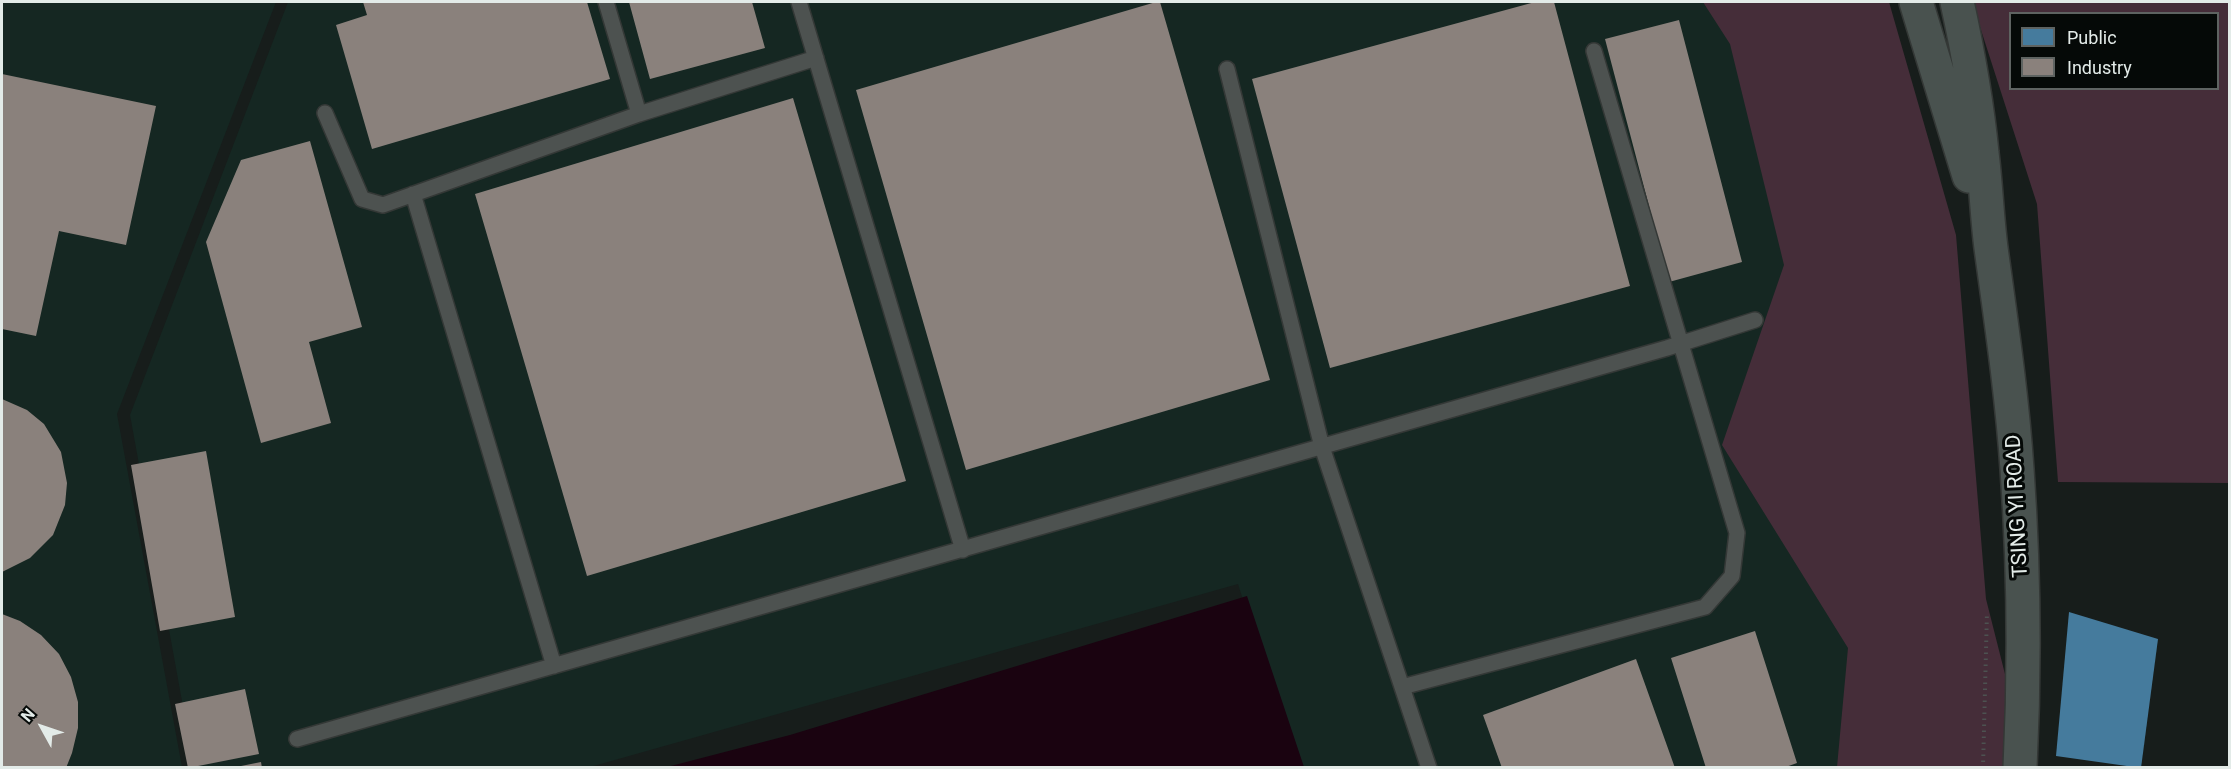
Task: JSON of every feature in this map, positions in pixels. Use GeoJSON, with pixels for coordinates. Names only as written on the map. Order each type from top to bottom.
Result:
{"type":"FeatureCollection","features":[{"type":"Feature","properties":{"kind":"main road","name":"TSING YI ROAD"},"geometry":{"type":"LineString","coordinates":[[1916,2],[1991,247]]}},
{"type":"Feature","properties":{"kind":"main road","name":"TSING YI ROAD"},"geometry":{"type":"LineString","coordinates":[[1957,2],[1969,57],[1982,152],[2017,467],[2022,558],[2023,646],[2020,768]]}},
{"type":"Feature","properties":{"kind":"lane"},"geometry":{"type":"LineString","coordinates":[[606,2],[639,114]]}},
{"type":"Feature","properties":{"kind":"lane"},"geometry":{"type":"LineString","coordinates":[[799,2],[963,550]]}},
{"type":"Feature","properties":{"kind":"lane"},"geometry":{"type":"LineString","coordinates":[[1402,687],[1705,608],[1732,576],[1737,533],[1594,51]]}},
{"type":"Feature","properties":{"kind":"lane"},"geometry":{"type":"LineString","coordinates":[[325,113],[362,199],[383,205],[639,114],[816,58]]}},
{"type":"Feature","properties":{"kind":"lane"},"geometry":{"type":"LineString","coordinates":[[1227,69],[1322,447],[1429,768]]}},
{"type":"Feature","properties":{"kind":"lane"},"geometry":{"type":"LineString","coordinates":[[413,194],[554,666]]}},
{"type":"Feature","properties":{"kind":"lane"},"geometry":{"type":"LineString","coordinates":[[297,739],[1681,344],[1755,320]]}},
{"type":"Feature","properties":{"kind":"path"},"geometry":{"type":"LineString","coordinates":[[1983,768],[1988,606]]}},
{"type":"Feature","properties":{"kind":"shaded area"},"geometry":{"type":"Polygon","coordinates":[[[2,2],[276,2],[117,414],[182,767],[2,767],[2,2]]]}},
{"type":"Feature","properties":{"kind":"shaded area"},"geometry":{"type":"Polygon","coordinates":[[[288,2],[1865,2],[1953,767],[1296,767],[1238,584],[590,767],[194,767],[130,415],[288,2]]]}},
{"type":"Feature","properties":{"kind":"shaded area"},"geometry":{"type":"Polygon","coordinates":[[[1703,2],[1889,2],[1956,235],[1986,599],[2007,682],[2007,767],[1837,767],[1848,648],[1722,445],[1784,265],[1730,44],[1703,2]]]}},
{"type":"Feature","properties":{"kind":"shaded area"},"geometry":{"type":"Polygon","coordinates":[[[1972,2],[2229,2],[2229,483],[2058,482],[2037,204],[1972,2]]]}},
{"type":"Feature","properties":{"kind":"shaded area"},"geometry":{"type":"Polygon","coordinates":[[[1247,596],[1304,767],[667,767],[790,735],[1247,596]]]}},
{"type":"Feature","properties":{"kind":"building: Public"},"geometry":{"type":"Polygon","coordinates":[[[2069,612],[2158,639],[2141,768],[2056,756],[2069,612]]]}},
{"type":"Feature","properties":{"kind":"building: Industry"},"geometry":{"type":"Polygon","coordinates":[[[363,2],[587,2],[610,79],[372,149],[336,25],[367,15],[363,2]]]}},
{"type":"Feature","properties":{"kind":"building: Industry"},"geometry":{"type":"Polygon","coordinates":[[[629,2],[752,2],[765,48],[650,79],[629,2]]]}},
{"type":"Feature","properties":{"kind":"building: Industry"},"geometry":{"type":"Polygon","coordinates":[[[1160,2],[1270,380],[966,470],[856,90],[1160,2]]]}},
{"type":"Feature","properties":{"kind":"building: Industry"},"geometry":{"type":"Polygon","coordinates":[[[1535,2],[1554,2],[1630,286],[1330,368],[1252,79],[1535,2]]]}},
{"type":"Feature","properties":{"kind":"building: Industry"},"geometry":{"type":"Polygon","coordinates":[[[1679,20],[1742,262],[1669,282],[1605,39],[1679,20]]]}},
{"type":"Feature","properties":{"kind":"building: Industry"},"geometry":{"type":"Polygon","coordinates":[[[2,74],[156,106],[126,245],[59,231],[36,336],[2,329],[2,74]]]}},
{"type":"Feature","properties":{"kind":"building: Industry"},"geometry":{"type":"Polygon","coordinates":[[[793,98],[906,481],[587,576],[475,194],[793,98]]]}},
{"type":"Feature","properties":{"kind":"building: Industry"},"geometry":{"type":"Polygon","coordinates":[[[310,141],[362,327],[309,342],[331,423],[261,443],[206,242],[241,160],[310,141]]]}},
{"type":"Feature","properties":{"kind":"building: Industry"},"geometry":{"type":"Polygon","coordinates":[[[2,399],[27,410],[44,424],[61,452],[67,483],[65,505],[53,535],[30,558],[2,572],[2,399]]]}},
{"type":"Feature","properties":{"kind":"building: Industry"},"geometry":{"type":"Polygon","coordinates":[[[206,451],[235,617],[160,631],[131,465],[206,451]]]}},
{"type":"Feature","properties":{"kind":"building: Industry"},"geometry":{"type":"Polygon","coordinates":[[[2,614],[20,621],[41,635],[59,654],[71,677],[78,702],[78,728],[66,768],[2,768],[2,614]]]}},
{"type":"Feature","properties":{"kind":"building: Industry"},"geometry":{"type":"Polygon","coordinates":[[[1755,631],[1797,763],[1783,768],[1706,768],[1671,658],[1755,631]]]}},
{"type":"Feature","properties":{"kind":"building: Industry"},"geometry":{"type":"Polygon","coordinates":[[[1636,659],[1675,768],[1502,768],[1483,715],[1636,659]]]}},
{"type":"Feature","properties":{"kind":"building: Industry"},"geometry":{"type":"Polygon","coordinates":[[[245,689],[259,754],[188,768],[175,704],[245,689]]]}},
{"type":"Feature","properties":{"kind":"building: Industry"},"geometry":{"type":"Polygon","coordinates":[[[261,762],[262,768],[241,768],[241,766],[261,762]]]}}]}
